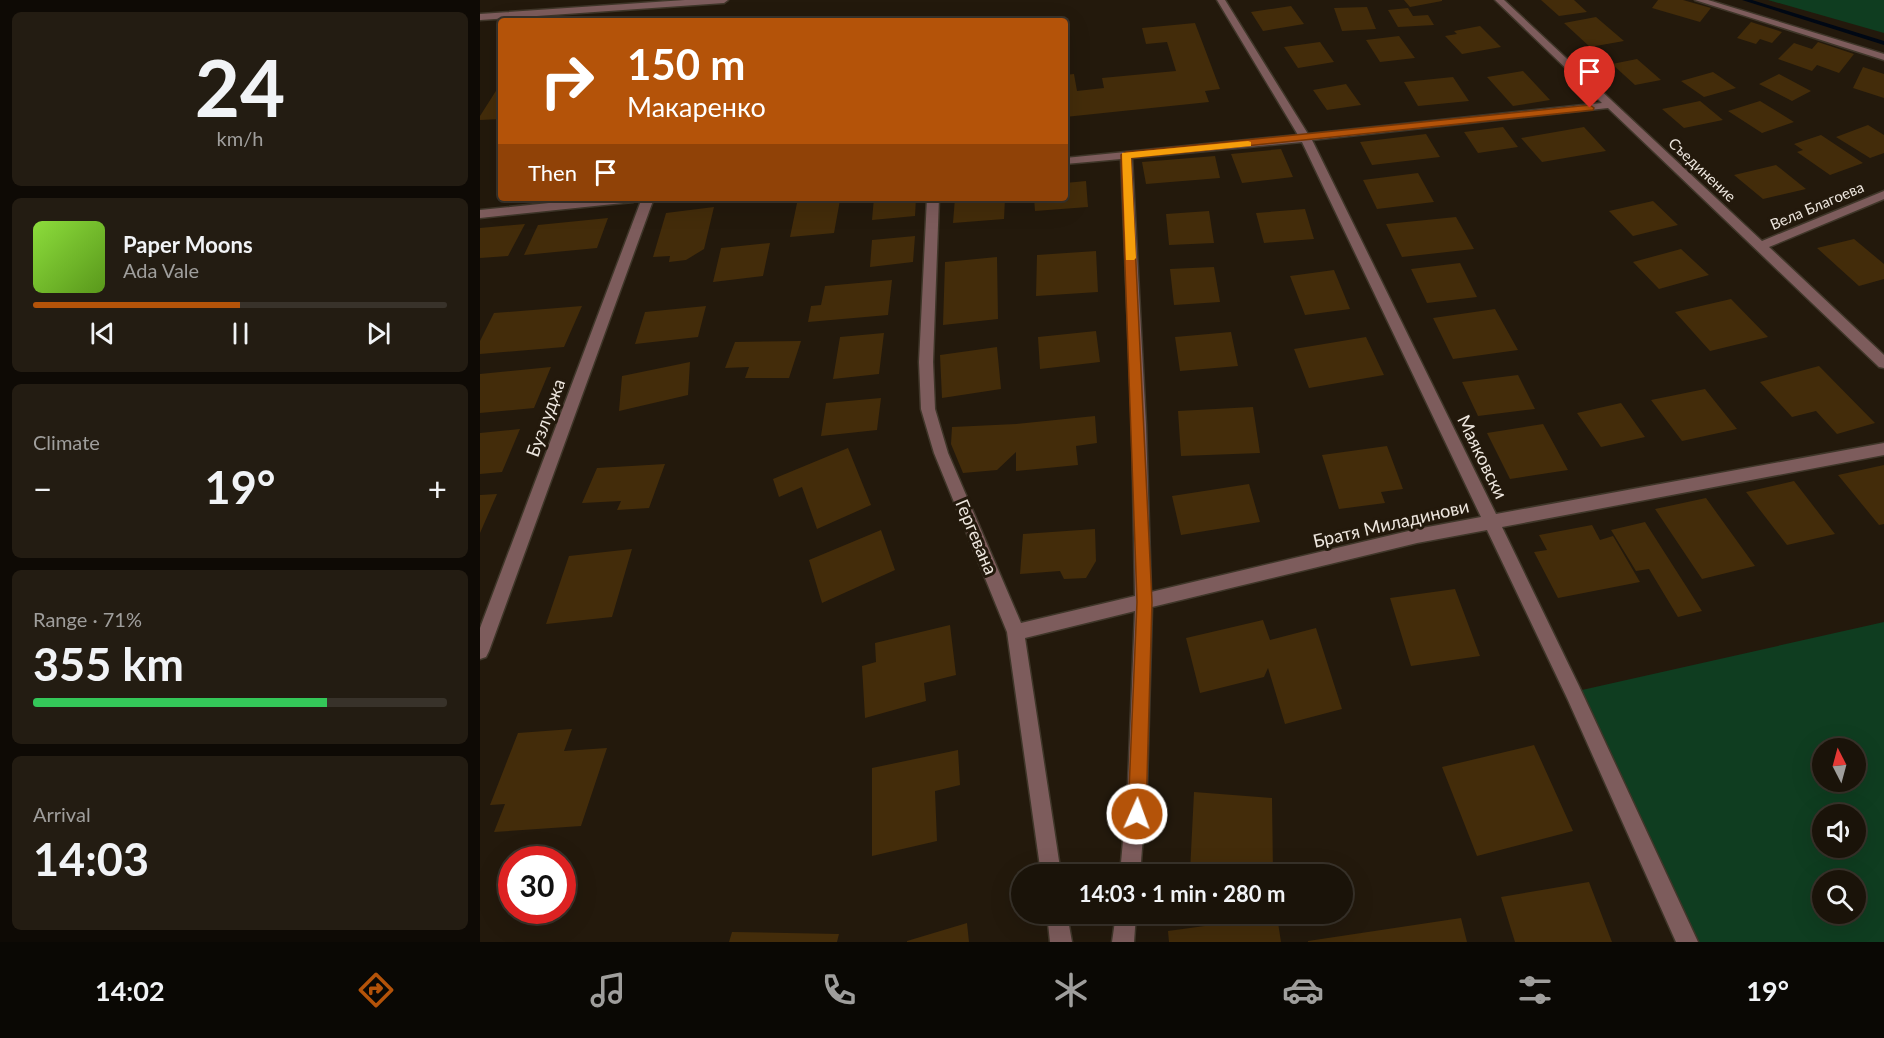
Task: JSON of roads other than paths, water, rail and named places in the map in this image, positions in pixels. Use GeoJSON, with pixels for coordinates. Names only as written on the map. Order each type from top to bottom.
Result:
{"type":"FeatureCollection","features":[{"type":"Feature","properties":{"kind":"street"},"geometry":{"type":"LineString","coordinates":[[480,17],[724,0]]}},
{"type":"Feature","properties":{"kind":"street","name":"Маяковски"},"geometry":{"type":"LineString","coordinates":[[1221,0],[1313,151],[1573,692],[1687,942]]}},
{"type":"Feature","properties":{"kind":"street","name":"Съединение"},"geometry":{"type":"LineString","coordinates":[[1500,0],[1884,363]]}},
{"type":"Feature","properties":{"kind":"street"},"geometry":{"type":"LineString","coordinates":[[1699,0],[1884,57]]}},
{"type":"Feature","properties":{"kind":"street"},"geometry":{"type":"LineString","coordinates":[[1068,160],[1305,138],[1611,105]]}},
{"type":"Feature","properties":{"kind":"street"},"geometry":{"type":"LineString","coordinates":[[1126,155],[1144,602],[1137,814],[1131,864]]}},
{"type":"Feature","properties":{"kind":"street","name":"Вела Благоева"},"geometry":{"type":"LineString","coordinates":[[1761,246],[1884,195]]}},
{"type":"Feature","properties":{"kind":"street"},"geometry":{"type":"LineString","coordinates":[[480,214],[604,201]]}},
{"type":"Feature","properties":{"kind":"street","name":"Бузлуджа"},"geometry":{"type":"LineString","coordinates":[[480,651],[647,201]]}},
{"type":"Feature","properties":{"kind":"street","name":"Гергевана"},"geometry":{"type":"LineString","coordinates":[[933,201],[926,362],[927,409],[941,453],[1016,632],[1050,864]]}},
{"type":"Feature","properties":{"kind":"street","name":"Братя Миладинови"},"geometry":{"type":"LineString","coordinates":[[1016,632],[1417,536],[1884,449]]}},
{"type":"Feature","properties":{"kind":"street"},"geometry":{"type":"LineString","coordinates":[[1058,924],[1061,942]]}},
{"type":"Feature","properties":{"kind":"street"},"geometry":{"type":"LineString","coordinates":[[1123,942],[1125,924]]}},
{"type":"Feature","properties":{"kind":"waterway"},"geometry":{"type":"LineString","coordinates":[[1745,0],[1884,43]]}}]}
